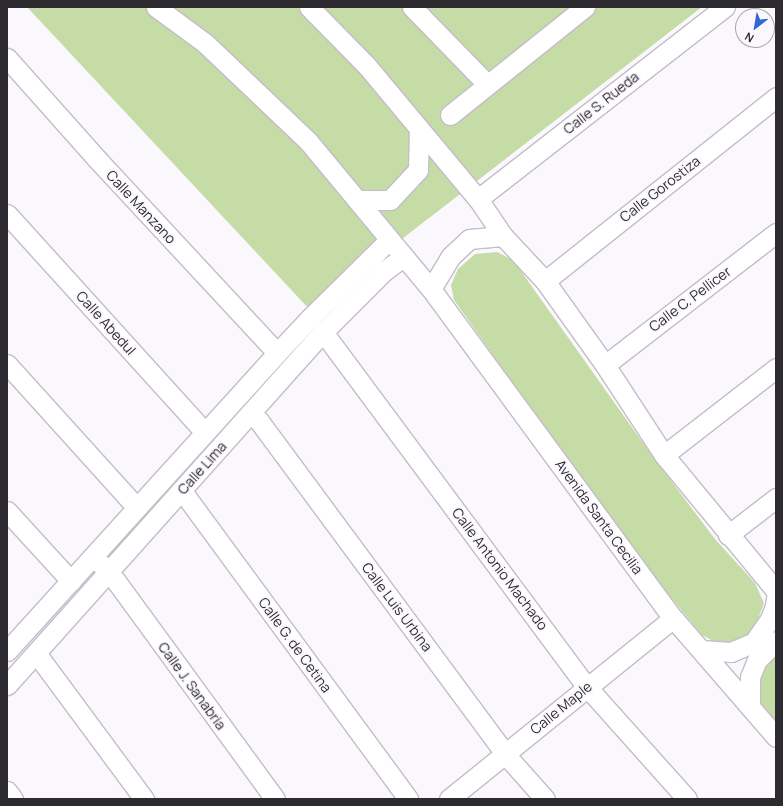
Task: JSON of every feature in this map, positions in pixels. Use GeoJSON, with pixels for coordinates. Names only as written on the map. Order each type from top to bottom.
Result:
{"type":"FeatureCollection","features":[{"type":"Feature","properties":{"kind":"street","name":"Avenida Santa Cecilia"},"geometry":{"type":"LineString","coordinates":[[156,7],[206,43],[308,141],[431,289],[673,618],[776,737]]}},
{"type":"Feature","properties":{"kind":"street"},"geometry":{"type":"LineString","coordinates":[[309,7],[367,66],[478,199],[503,236],[545,281],[605,365],[664,455],[728,535],[776,591]]}},
{"type":"Feature","properties":{"kind":"street"},"geometry":{"type":"LineString","coordinates":[[412,7],[487,84]]}},
{"type":"Feature","properties":{"kind":"street","name":"Calle S. Rueda"},"geometry":{"type":"LineString","coordinates":[[478,199],[725,7]]}},
{"type":"Feature","properties":{"kind":"street"},"geometry":{"type":"LineString","coordinates":[[450,115],[580,8]]}},
{"type":"Feature","properties":{"kind":"street","name":"Calle Manzano"},"geometry":{"type":"LineString","coordinates":[[7,58],[96,158],[277,353]]}},
{"type":"Feature","properties":{"kind":"street","name":"Calle Gorostiza"},"geometry":{"type":"LineString","coordinates":[[545,281],[776,97]]}},
{"type":"Feature","properties":{"kind":"street"},"geometry":{"type":"LineString","coordinates":[[358,200],[390,200],[418,170],[419,129]]}},
{"type":"Feature","properties":{"kind":"street","name":"Calle Abedul"},"geometry":{"type":"LineString","coordinates":[[7,214],[204,432]]}},
{"type":"Feature","properties":{"kind":"street","name":"Calle C. Pellicer"},"geometry":{"type":"LineString","coordinates":[[605,365],[776,234]]}},
{"type":"Feature","properties":{"kind":"street"},"geometry":{"type":"LineString","coordinates":[[431,289],[450,257],[469,239],[503,236]]}},
{"type":"Feature","properties":{"kind":"street","name":"Calle Lima"},"geometry":{"type":"LineString","coordinates":[[7,651],[277,353],[310,318],[389,240]]}},
{"type":"Feature","properties":{"kind":"street","name":"Calle Lima"},"geometry":{"type":"LineString","coordinates":[[7,685],[323,332],[384,271],[403,257]]}},
{"type":"Feature","properties":{"kind":"street","name":"Calle Antonio Machado"},"geometry":{"type":"LineString","coordinates":[[323,332],[587,687],[687,799]]}},
{"type":"Feature","properties":{"kind":"street"},"geometry":{"type":"LineString","coordinates":[[7,364],[136,507]]}},
{"type":"Feature","properties":{"kind":"street"},"geometry":{"type":"LineString","coordinates":[[664,455],[776,368]]}},
{"type":"Feature","properties":{"kind":"street","name":"Calle Luis Urbina"},"geometry":{"type":"LineString","coordinates":[[251,414],[259,421],[505,754],[545,799]]}},
{"type":"Feature","properties":{"kind":"street","name":"Calle G. de Cetina"},"geometry":{"type":"LineString","coordinates":[[182,491],[408,799]]}},
{"type":"Feature","properties":{"kind":"street"},"geometry":{"type":"LineString","coordinates":[[728,535],[776,498]]}},
{"type":"Feature","properties":{"kind":"street"},"geometry":{"type":"LineString","coordinates":[[7,511],[71,581]]}},
{"type":"Feature","properties":{"kind":"street","name":"Calle J. Sanabria"},"geometry":{"type":"LineString","coordinates":[[94,556],[109,572],[275,799]]}},
{"type":"Feature","properties":{"kind":"street"},"geometry":{"type":"LineString","coordinates":[[701,650],[731,652],[754,642],[770,619],[775,606],[776,598]]}},
{"type":"Feature","properties":{"kind":"street","name":"Calle Maple"},"geometry":{"type":"LineString","coordinates":[[449,799],[673,618]]}},
{"type":"Feature","properties":{"kind":"street"},"geometry":{"type":"LineString","coordinates":[[750,706],[750,677],[764,651],[776,641]]}},
{"type":"Feature","properties":{"kind":"street"},"geometry":{"type":"LineString","coordinates":[[36,653],[144,799]]}},
{"type":"Feature","properties":{"kind":"street"},"geometry":{"type":"LineString","coordinates":[[7,791],[13,799]]}},
{"type":"Feature","properties":{"kind":"green space"},"geometry":{"type":"Polygon","coordinates":[[[27,7],[702,7],[310,310],[27,7]]]}},
{"type":"Feature","properties":{"kind":"green space"},"geometry":{"type":"Polygon","coordinates":[[[497,252],[513,260],[653,457],[715,539],[755,583],[764,603],[756,625],[741,642],[719,644],[702,635],[628,546],[454,300],[451,285],[458,269],[475,254],[497,252]]]}},
{"type":"Feature","properties":{"kind":"green space"},"geometry":{"type":"Polygon","coordinates":[[[310,324],[316,331],[113,556],[108,551],[310,324]]]}},
{"type":"Feature","properties":{"kind":"green space"},"geometry":{"type":"Polygon","coordinates":[[[776,648],[776,724],[766,713],[756,697],[759,664],[776,648]]]}}]}
